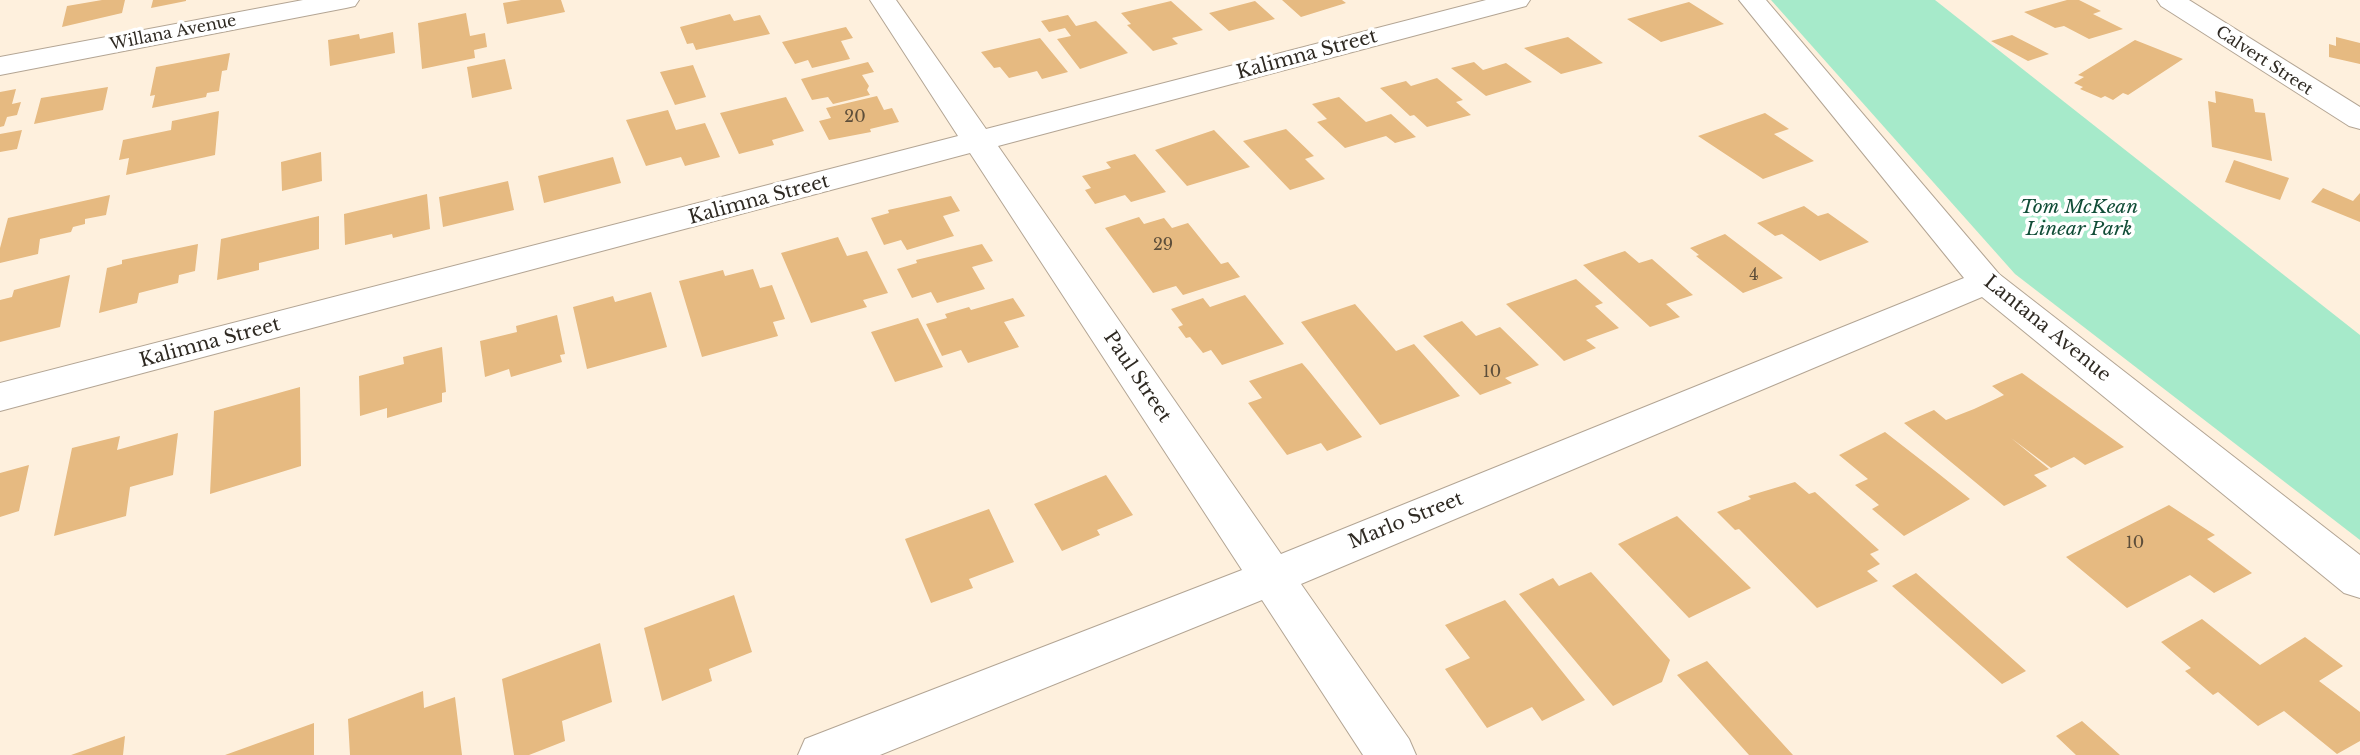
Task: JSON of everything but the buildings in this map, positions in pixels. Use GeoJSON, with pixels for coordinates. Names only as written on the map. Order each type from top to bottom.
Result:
{"type":"FeatureCollection","features":[{"type":"Feature","properties":{"kind":"street","name":"Willana Avenue"},"geometry":{"type":"LineString","coordinates":[[0,66],[346,0]]}},
{"type":"Feature","properties":{"kind":"street","name":"Paul Street"},"geometry":{"type":"LineString","coordinates":[[883,0],[1391,755]]}},
{"type":"Feature","properties":{"kind":"street","name":"Kalimna Street"},"geometry":{"type":"LineString","coordinates":[[0,397],[1517,0]]}},
{"type":"Feature","properties":{"kind":"street","name":"Lantana Avenue"},"geometry":{"type":"LineString","coordinates":[[1752,0],[1986,282],[2360,580]]}},
{"type":"Feature","properties":{"kind":"street","name":"Calvert Street"},"geometry":{"type":"LineString","coordinates":[[2170,0],[2360,120]]}},
{"type":"Feature","properties":{"kind":"street","name":"Marlo Street"},"geometry":{"type":"LineString","coordinates":[[823,755],[1271,577],[1986,282]]}},
{"type":"Feature","properties":{"kind":"green space","name":"Tom McKean Linear Park"},"geometry":{"type":"Polygon","coordinates":[[[1771,0],[1935,0],[2360,335],[2360,540],[2015,274],[1771,0]]]}}]}
